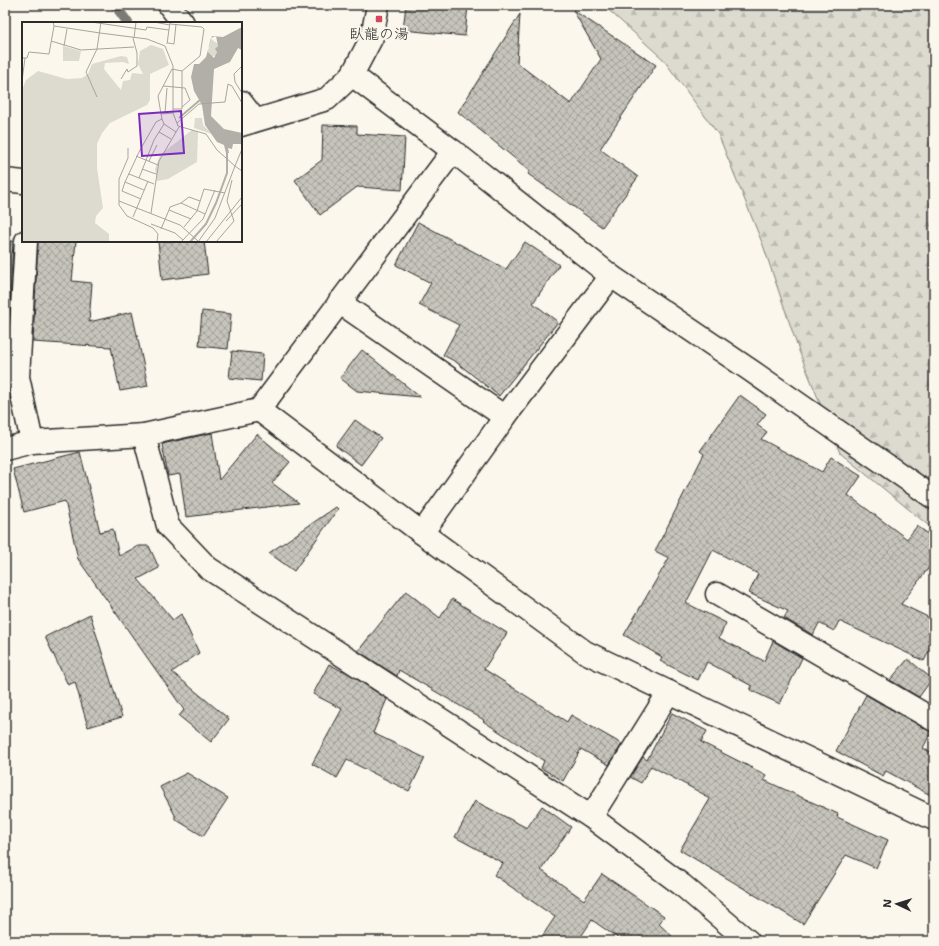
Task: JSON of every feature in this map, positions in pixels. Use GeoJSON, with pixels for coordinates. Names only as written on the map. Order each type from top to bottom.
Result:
{"type":"FeatureCollection","features":[{"type":"Feature","properties":{"kind":"main road"},"geometry":{"type":"LineString","coordinates":[[169,5],[182,22]]}},
{"type":"Feature","properties":{"kind":"main road"},"geometry":{"type":"LineString","coordinates":[[242,105],[248,123],[327,99],[352,75],[372,37],[378,5]]}},
{"type":"Feature","properties":{"kind":"main road"},"geometry":{"type":"LineString","coordinates":[[352,75],[452,151],[611,276],[750,370],[934,498]]}},
{"type":"Feature","properties":{"kind":"main road"},"geometry":{"type":"LineString","coordinates":[[5,449],[32,442],[144,434],[258,410],[452,151]]}},
{"type":"Feature","properties":{"kind":"main road"},"geometry":{"type":"LineString","coordinates":[[5,180],[22,182]]}},
{"type":"Feature","properties":{"kind":"main road"},"geometry":{"type":"LineString","coordinates":[[26,242],[13,353],[32,442]]}},
{"type":"Feature","properties":{"kind":"main road"},"geometry":{"type":"LineString","coordinates":[[422,533],[505,417],[611,276]]}},
{"type":"Feature","properties":{"kind":"main road"},"geometry":{"type":"LineString","coordinates":[[339,302],[505,417]]}},
{"type":"Feature","properties":{"kind":"main road"},"geometry":{"type":"LineString","coordinates":[[258,410],[422,533],[585,652],[934,819]]}},
{"type":"Feature","properties":{"kind":"main road"},"geometry":{"type":"LineString","coordinates":[[144,434],[168,526],[208,568],[591,817],[682,885],[748,941]]}},
{"type":"Feature","properties":{"kind":"main road"},"geometry":{"type":"LineString","coordinates":[[717,594],[934,720]]}},
{"type":"Feature","properties":{"kind":"main road"},"geometry":{"type":"LineString","coordinates":[[591,817],[669,692]]}},
{"type":"Feature","properties":{"kind":"green space"},"geometry":{"type":"Polygon","coordinates":[[[603,5],[934,5],[934,530],[840,453],[799,351],[763,245],[718,134],[663,59],[603,5]]]}},
{"type":"Feature","properties":{"kind":"building"},"geometry":{"type":"Polygon","coordinates":[[[406,5],[468,5],[465,36],[403,30],[406,5]]]}},
{"type":"Feature","properties":{"kind":"building"},"geometry":{"type":"Polygon","coordinates":[[[573,10],[656,65],[600,149],[638,177],[602,227],[528,174],[530,171],[458,112],[520,14],[517,63],[571,104],[601,59],[573,10]]]}},
{"type":"Feature","properties":{"kind":"building"},"geometry":{"type":"Polygon","coordinates":[[[323,125],[357,126],[357,134],[405,137],[402,190],[357,187],[320,215],[295,180],[322,160],[323,125]]]}},
{"type":"Feature","properties":{"kind":"building"},"geometry":{"type":"Polygon","coordinates":[[[418,222],[506,269],[525,242],[559,265],[533,303],[558,322],[499,396],[456,362],[443,355],[459,325],[419,305],[431,283],[396,265],[418,222]]]}},
{"type":"Feature","properties":{"kind":"building"},"geometry":{"type":"Polygon","coordinates":[[[5,241],[13,241],[8,340],[5,340],[5,241]]]}},
{"type":"Feature","properties":{"kind":"building"},"geometry":{"type":"Polygon","coordinates":[[[38,242],[76,242],[72,281],[92,283],[89,322],[132,312],[148,386],[120,391],[111,347],[33,342],[38,242]]]}},
{"type":"Feature","properties":{"kind":"building"},"geometry":{"type":"Polygon","coordinates":[[[158,242],[204,242],[208,274],[162,280],[158,242]]]}},
{"type":"Feature","properties":{"kind":"building"},"geometry":{"type":"Polygon","coordinates":[[[202,311],[231,314],[228,349],[199,346],[202,311]]]}},
{"type":"Feature","properties":{"kind":"building"},"geometry":{"type":"Polygon","coordinates":[[[362,350],[420,397],[357,391],[340,378],[362,350]]]}},
{"type":"Feature","properties":{"kind":"building"},"geometry":{"type":"Polygon","coordinates":[[[232,351],[263,354],[261,381],[229,378],[232,351]]]}},
{"type":"Feature","properties":{"kind":"building"},"geometry":{"type":"Polygon","coordinates":[[[740,395],[766,414],[757,425],[767,432],[761,439],[822,472],[831,457],[861,476],[848,495],[907,539],[917,526],[934,538],[934,561],[901,604],[934,620],[934,641],[924,661],[839,621],[834,631],[819,623],[813,635],[784,618],[788,611],[749,593],[758,574],[713,550],[686,603],[726,623],[719,638],[764,661],[773,641],[802,658],[780,704],[750,690],[752,686],[707,662],[698,680],[660,661],[662,657],[624,635],[669,558],[655,551],[704,454],[700,451],[740,395]]]}},
{"type":"Feature","properties":{"kind":"building"},"geometry":{"type":"Polygon","coordinates":[[[355,420],[381,438],[361,465],[336,446],[355,420]]]}},
{"type":"Feature","properties":{"kind":"building"},"geometry":{"type":"Polygon","coordinates":[[[212,433],[219,480],[257,434],[290,462],[272,483],[299,503],[186,517],[180,474],[168,476],[162,444],[212,433]]]}},
{"type":"Feature","properties":{"kind":"building"},"geometry":{"type":"Polygon","coordinates":[[[80,452],[100,532],[113,529],[119,556],[138,546],[149,546],[159,568],[138,579],[173,620],[181,614],[199,653],[172,672],[229,719],[211,742],[179,716],[184,710],[78,559],[65,501],[24,512],[13,469],[80,452]]]}},
{"type":"Feature","properties":{"kind":"building"},"geometry":{"type":"Polygon","coordinates":[[[336,507],[338,509],[294,571],[269,553],[336,507]]]}},
{"type":"Feature","properties":{"kind":"building"},"geometry":{"type":"Polygon","coordinates":[[[406,591],[440,618],[452,599],[507,633],[484,669],[567,722],[571,715],[622,744],[609,765],[581,749],[563,781],[541,768],[544,761],[483,721],[484,720],[399,670],[397,676],[358,651],[406,591]]]}},
{"type":"Feature","properties":{"kind":"building"},"geometry":{"type":"Polygon","coordinates":[[[90,614],[122,717],[88,727],[75,682],[68,685],[45,637],[90,614]]]}},
{"type":"Feature","properties":{"kind":"building"},"geometry":{"type":"Polygon","coordinates":[[[908,659],[932,679],[919,697],[890,680],[908,659]]]}},
{"type":"Feature","properties":{"kind":"building"},"geometry":{"type":"Polygon","coordinates":[[[329,664],[342,671],[343,670],[387,699],[373,733],[425,758],[409,791],[347,760],[337,778],[312,764],[342,709],[313,694],[329,664]]]}},
{"type":"Feature","properties":{"kind":"building"},"geometry":{"type":"Polygon","coordinates":[[[866,695],[931,732],[923,748],[934,754],[934,797],[886,771],[883,776],[836,751],[866,695]]]}},
{"type":"Feature","properties":{"kind":"building"},"geometry":{"type":"Polygon","coordinates":[[[672,713],[707,731],[701,742],[766,775],[764,780],[838,814],[837,817],[888,840],[876,868],[846,855],[803,924],[680,850],[710,799],[651,766],[641,783],[630,777],[643,757],[647,760],[672,713]]]}},
{"type":"Feature","properties":{"kind":"building"},"geometry":{"type":"Polygon","coordinates":[[[187,773],[228,798],[203,836],[175,819],[175,815],[160,787],[187,773]]]}},
{"type":"Feature","properties":{"kind":"building"},"geometry":{"type":"Polygon","coordinates":[[[475,801],[527,828],[542,806],[571,827],[541,870],[584,900],[602,874],[664,916],[659,924],[677,941],[622,941],[592,920],[578,941],[539,941],[555,917],[494,875],[503,863],[455,837],[475,801]]]}},
{"type":"Feature","properties":{"kind":"waterway"},"geometry":{"type":"LineString","coordinates":[[115,5],[127,22]]}},
{"type":"Feature","properties":{"kind":"place","name":"臥龍の湯"},"geometry":{"type":"Point","coordinates":[379,19]}}]}
